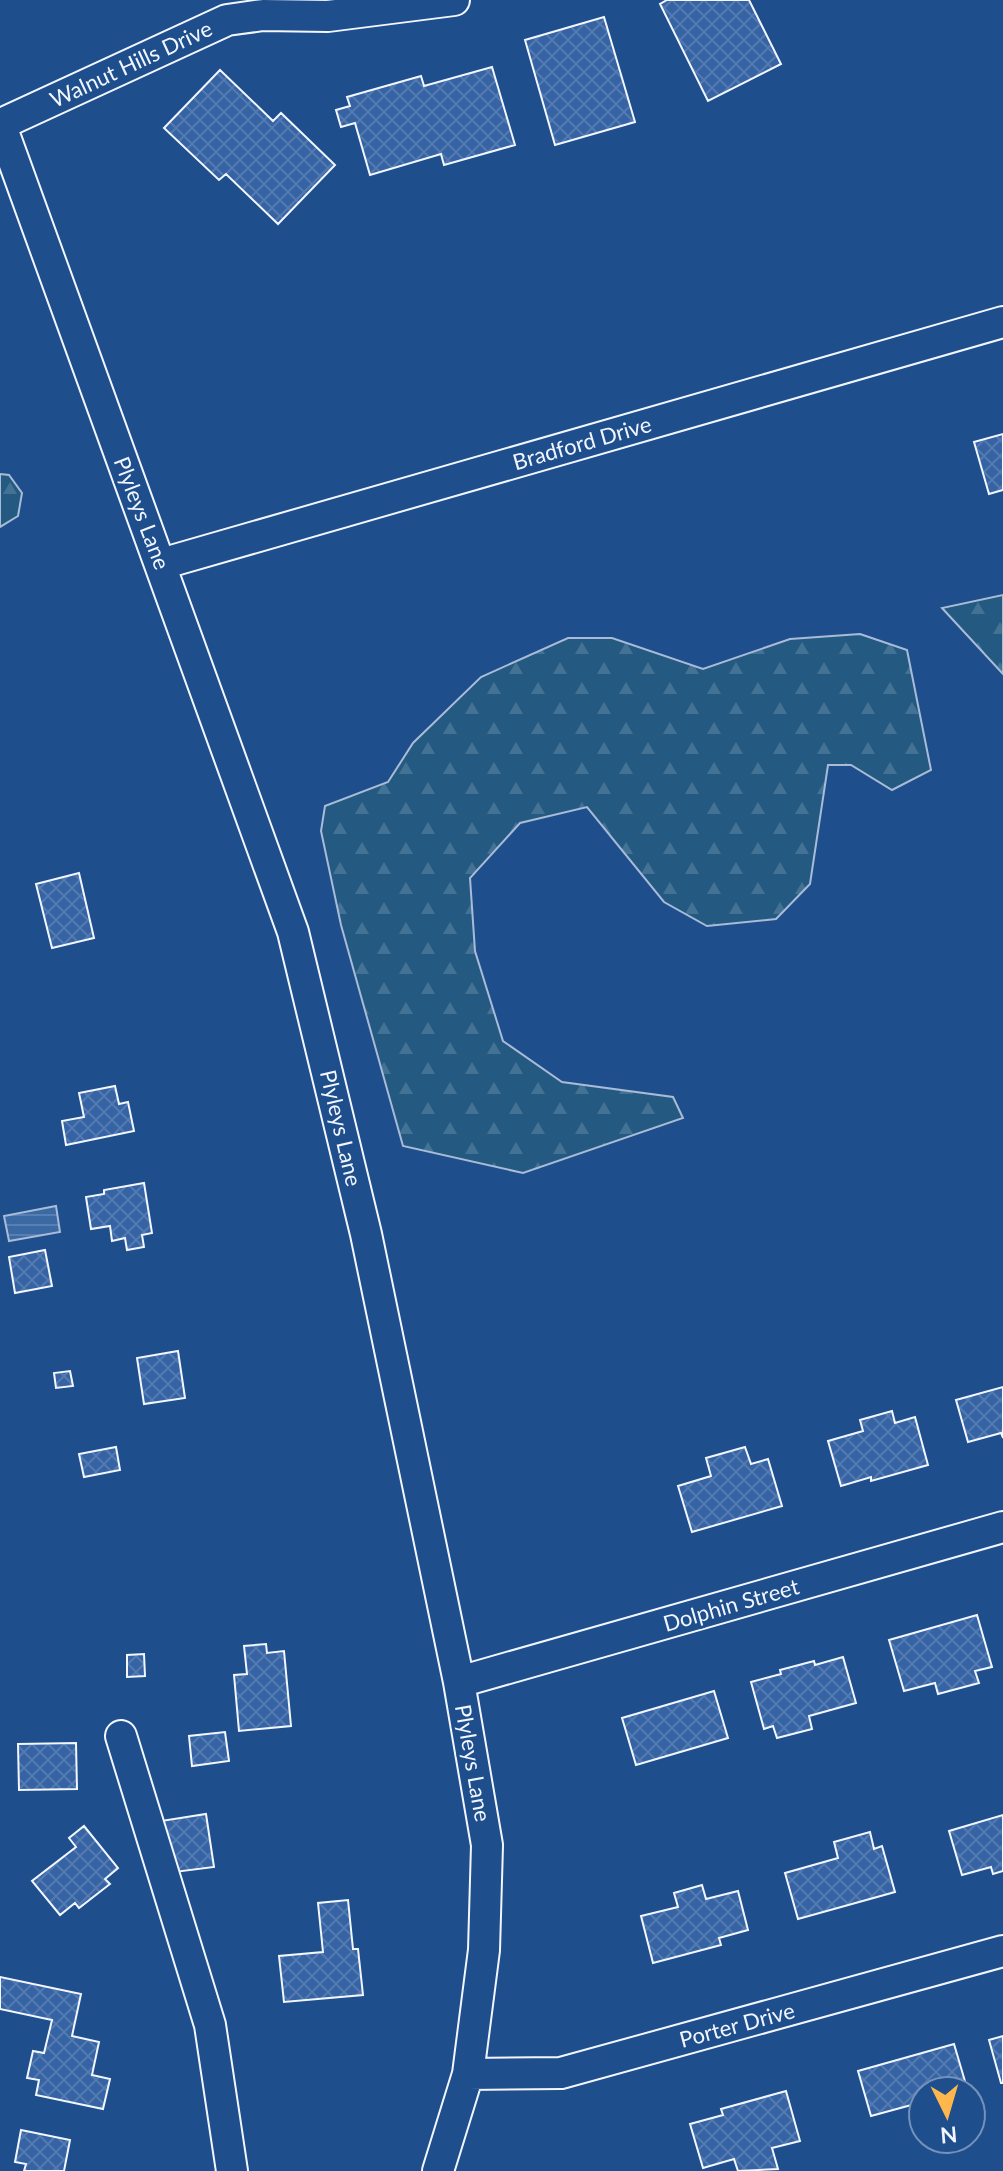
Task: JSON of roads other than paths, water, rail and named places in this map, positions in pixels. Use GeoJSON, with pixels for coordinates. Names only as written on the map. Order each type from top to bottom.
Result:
{"type":"FeatureCollection","features":[{"type":"Feature","properties":{"kind":"street","name":"Walnut Hills Drive"},"geometry":{"type":"LineString","coordinates":[[0,124],[227,20],[263,15],[328,16],[454,0]]}},
{"type":"Feature","properties":{"kind":"street","name":"Plyleys Lane"},"geometry":{"type":"LineString","coordinates":[[0,124],[293,932],[366,1234],[459,1682],[487,1845],[484,1950],[468,2074],[438,2171]]}},
{"type":"Feature","properties":{"kind":"street","name":"Bradford Drive"},"geometry":{"type":"LineString","coordinates":[[161,564],[1003,322]]}},
{"type":"Feature","properties":{"kind":"street","name":"Dolphin Street"},"geometry":{"type":"LineString","coordinates":[[459,1682],[1003,1527]]}},
{"type":"Feature","properties":{"kind":"street"},"geometry":{"type":"LineString","coordinates":[[121,1736],[210,2025],[232,2171]]}},
{"type":"Feature","properties":{"kind":"street","name":"Porter Drive"},"geometry":{"type":"LineString","coordinates":[[468,2074],[561,2073],[1003,1951]]}}]}
